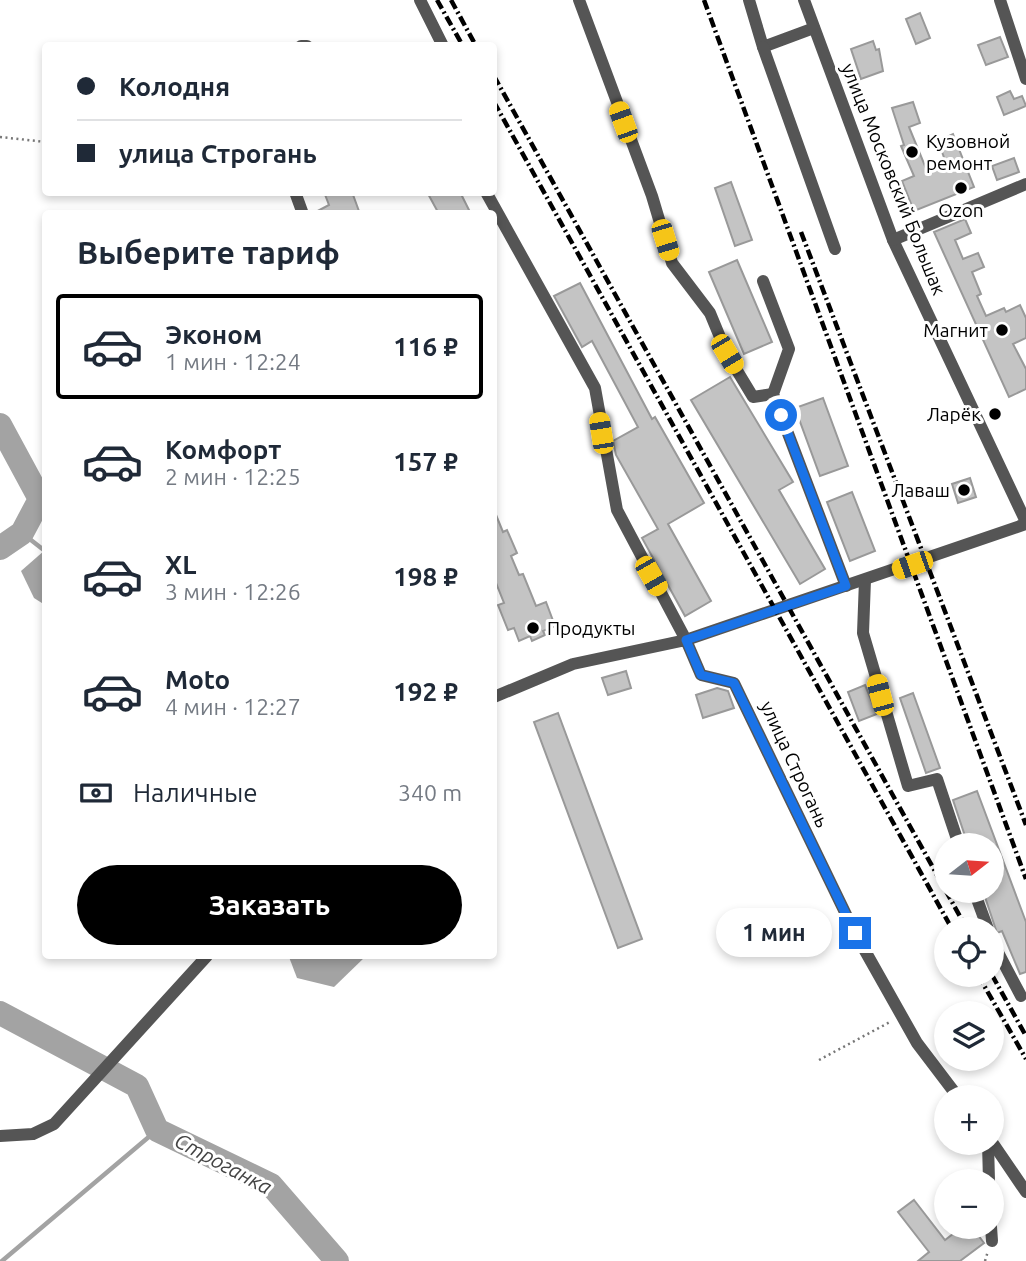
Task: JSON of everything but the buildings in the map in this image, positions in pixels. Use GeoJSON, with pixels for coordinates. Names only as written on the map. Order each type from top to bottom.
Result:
{"type":"FeatureCollection","features":[{"type":"Feature","properties":{"kind":"street"},"geometry":{"type":"LineString","coordinates":[[420,0],[441,42]]}},
{"type":"Feature","properties":{"kind":"street"},"geometry":{"type":"LineString","coordinates":[[579,0],[652,196],[671,263],[710,313],[727,354],[752,397],[773,394]]}},
{"type":"Feature","properties":{"kind":"street"},"geometry":{"type":"LineString","coordinates":[[749,0],[763,47],[835,249]]}},
{"type":"Feature","properties":{"kind":"street","name":"улица Московский Большак"},"geometry":{"type":"LineString","coordinates":[[804,0],[893,240],[1026,523]]}},
{"type":"Feature","properties":{"kind":"street"},"geometry":{"type":"LineString","coordinates":[[1000,0],[1026,79]]}},
{"type":"Feature","properties":{"kind":"street"},"geometry":{"type":"LineString","coordinates":[[763,47],[814,28]]}},
{"type":"Feature","properties":{"kind":"street"},"geometry":{"type":"LineString","coordinates":[[893,240],[1026,184]]}},
{"type":"Feature","properties":{"kind":"street"},"geometry":{"type":"LineString","coordinates":[[497,212],[594,388],[617,510],[686,640]]}},
{"type":"Feature","properties":{"kind":"street"},"geometry":{"type":"LineString","coordinates":[[762,281],[789,349],[773,394],[846,586]]}},
{"type":"Feature","properties":{"kind":"street"},"geometry":{"type":"LineString","coordinates":[[497,696],[573,664],[686,640],[1026,523]]}},
{"type":"Feature","properties":{"kind":"street"},"geometry":{"type":"LineString","coordinates":[[865,580],[863,633],[908,786],[937,779],[955,833]]}},
{"type":"Feature","properties":{"kind":"street","name":"улица Строгань"},"geometry":{"type":"LineString","coordinates":[[686,640],[701,675],[734,683],[759,740],[855,933],[917,1042],[949,1085]]}},
{"type":"Feature","properties":{"kind":"street"},"geometry":{"type":"LineString","coordinates":[[0,1136],[33,1134],[54,1124],[204,959]]}},
{"type":"Feature","properties":{"kind":"street"},"geometry":{"type":"LineString","coordinates":[[1004,964],[1021,996]]}},
{"type":"Feature","properties":{"kind":"street"},"geometry":{"type":"LineString","coordinates":[[999,1155],[1026,1192]]}},
{"type":"Feature","properties":{"kind":"path"},"geometry":{"type":"LineString","coordinates":[[0,137],[42,142]]}},
{"type":"Feature","properties":{"kind":"path"},"geometry":{"type":"LineString","coordinates":[[819,1060],[902,1016]]}},
{"type":"Feature","properties":{"kind":"shaded area"},"geometry":{"type":"Polygon","coordinates":[[[42,553],[42,603],[34,598],[21,571],[42,553]]]}},
{"type":"Feature","properties":{"kind":"shaded area"},"geometry":{"type":"Polygon","coordinates":[[[290,959],[363,959],[334,987],[297,978],[290,959]]]}},
{"type":"Feature","properties":{"kind":"waterway","name":"Строганка"},"geometry":{"type":"LineString","coordinates":[[0,425],[40,499],[22,533],[0,548]]}},
{"type":"Feature","properties":{"kind":"waterway"},"geometry":{"type":"LineString","coordinates":[[22,533],[42,549]]}},
{"type":"Feature","properties":{"kind":"waterway","name":"Строганка"},"geometry":{"type":"LineString","coordinates":[[0,1013],[137,1086],[157,1130],[271,1185],[337,1261]]}},
{"type":"Feature","properties":{"kind":"waterway"},"geometry":{"type":"LineString","coordinates":[[2,1261],[157,1130]]}},
{"type":"Feature","properties":{"kind":"railway"},"geometry":{"type":"LineString","coordinates":[[437,0],[461,42]]}},
{"type":"Feature","properties":{"kind":"railway"},"geometry":{"type":"LineString","coordinates":[[451,0],[474,42]]}},
{"type":"Feature","properties":{"kind":"railway"},"geometry":{"type":"LineString","coordinates":[[704,0],[1026,879]]}},
{"type":"Feature","properties":{"kind":"railway"},"geometry":{"type":"LineString","coordinates":[[497,81],[960,917]]}},
{"type":"Feature","properties":{"kind":"railway"},"geometry":{"type":"LineString","coordinates":[[497,107],[945,917]]}},
{"type":"Feature","properties":{"kind":"railway"},"geometry":{"type":"LineString","coordinates":[[801,232],[1026,825]]}},
{"type":"Feature","properties":{"kind":"railway"},"geometry":{"type":"LineString","coordinates":[[985,987],[1026,1059]]}},
{"type":"Feature","properties":{"kind":"railway"},"geometry":{"type":"LineString","coordinates":[[999,987],[1026,1036]]}},
{"type":"Feature","properties":{"kind":"place","name":"Кузовной ремонт"},"geometry":{"type":"Point","coordinates":[912,152]}},
{"type":"Feature","properties":{"kind":"place","name":"Ozon"},"geometry":{"type":"Point","coordinates":[961,188]}},
{"type":"Feature","properties":{"kind":"place","name":"Магнит"},"geometry":{"type":"Point","coordinates":[1002,330]}},
{"type":"Feature","properties":{"kind":"place","name":"Ларёк"},"geometry":{"type":"Point","coordinates":[995,414]}},
{"type":"Feature","properties":{"kind":"place","name":"Лаваш"},"geometry":{"type":"Point","coordinates":[964,490]}},
{"type":"Feature","properties":{"kind":"place","name":"Продукты"},"geometry":{"type":"Point","coordinates":[533,628]}},
{"type":"Feature","properties":{"kind":"route"},"geometry":{"type":"LineString","coordinates":[[781,415],[846,586],[686,640],[701,675],[734,683],[747,705],[759,740],[855,933]]}}]}
